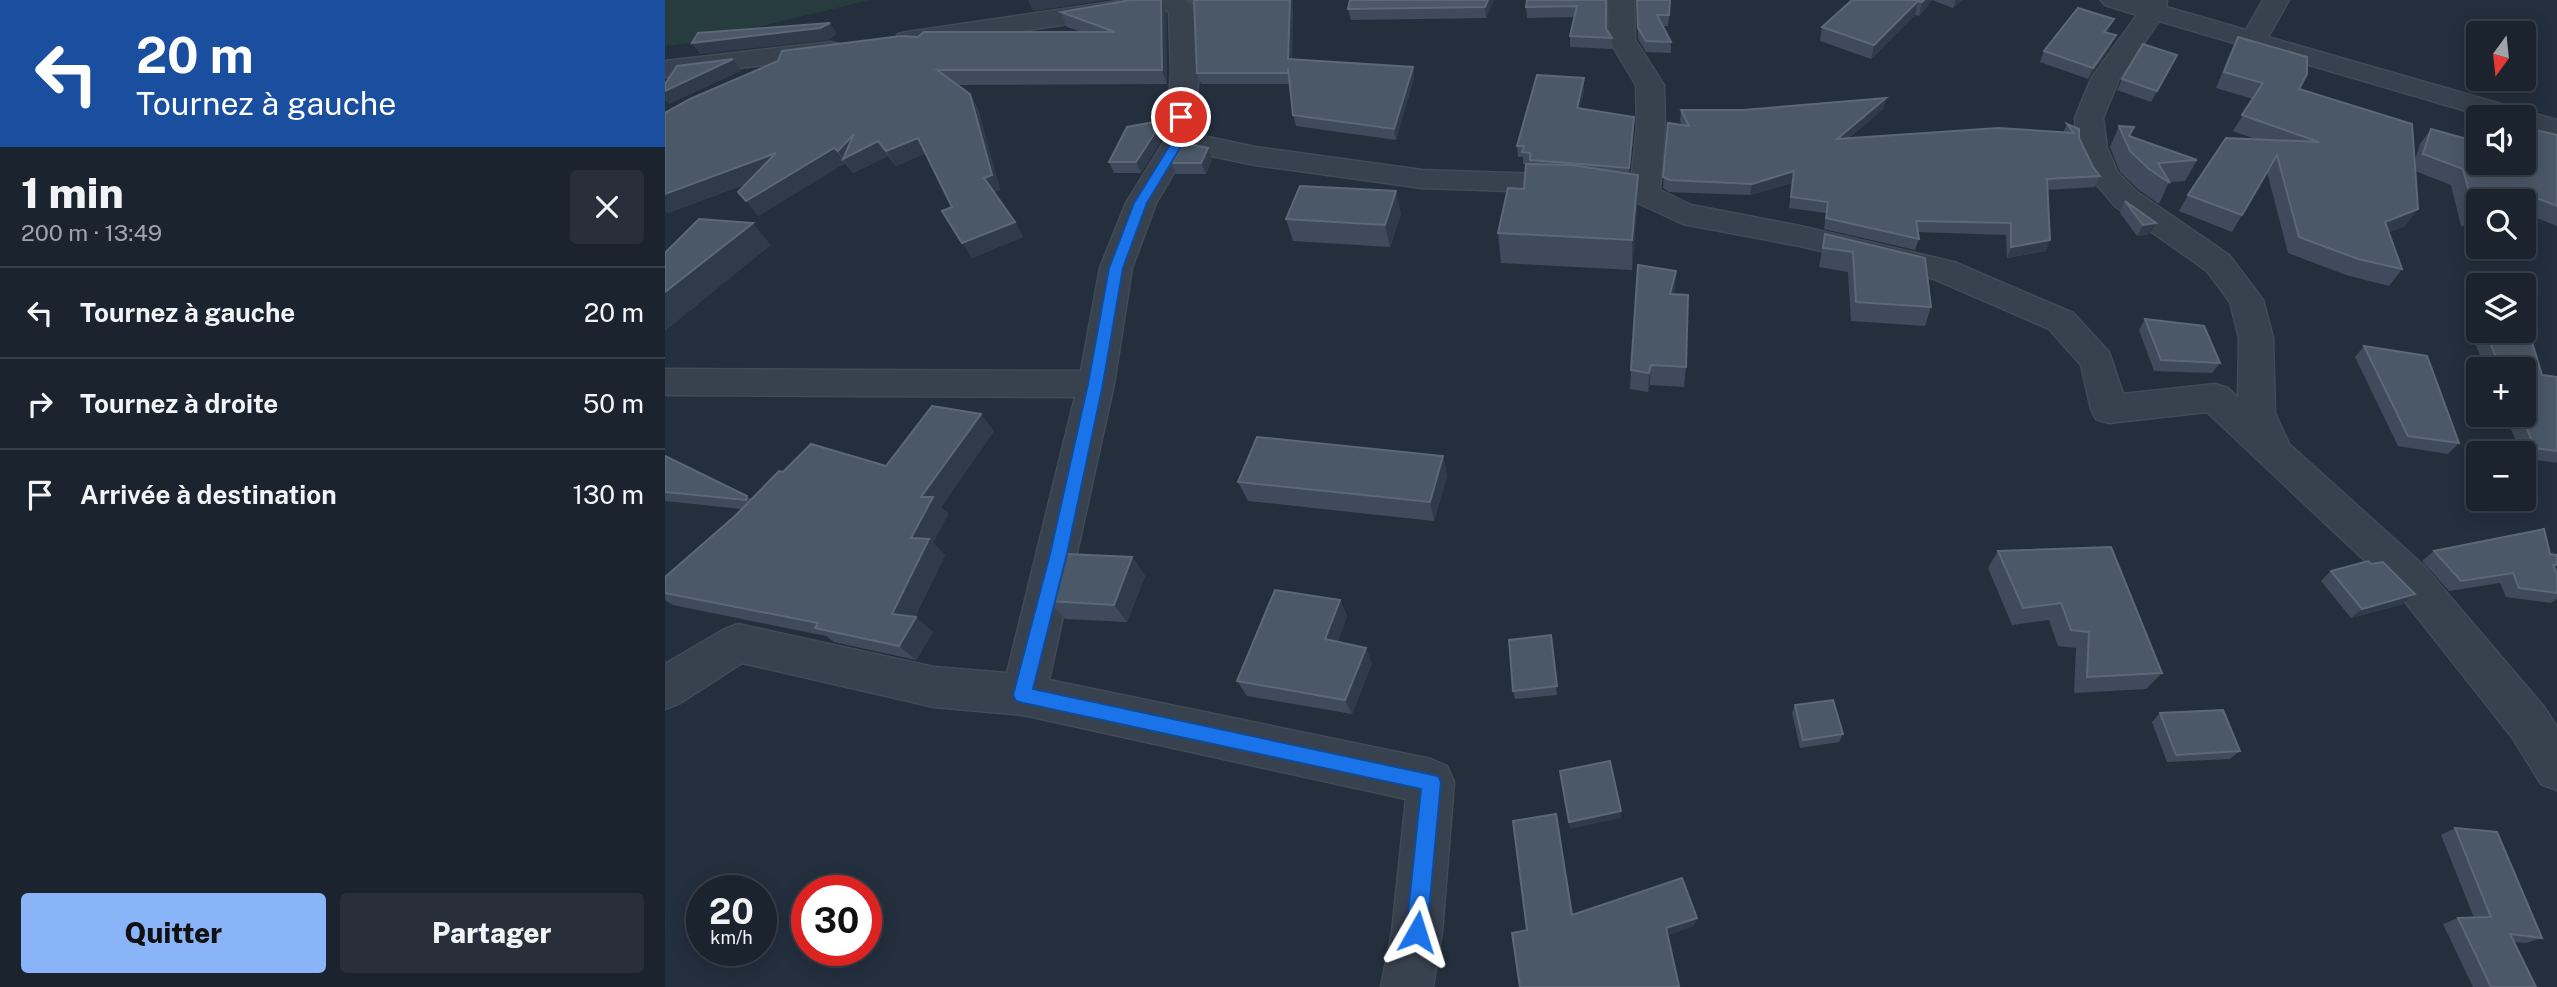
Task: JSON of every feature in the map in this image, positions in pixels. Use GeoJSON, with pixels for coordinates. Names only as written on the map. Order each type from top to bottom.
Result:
{"type":"FeatureCollection","features":[{"type":"Feature","properties":{"kind":"street"},"geometry":{"type":"LineString","coordinates":[[665,69],[805,54],[1142,5],[1159,0]]}},
{"type":"Feature","properties":{"kind":"street"},"geometry":{"type":"LineString","coordinates":[[1023,695],[1096,384],[1116,268],[1140,203],[1179,140],[1185,73],[1182,11],[1170,0]]}},
{"type":"Feature","properties":{"kind":"street"},"geometry":{"type":"LineString","coordinates":[[1621,0],[1622,40],[1650,85],[1651,126],[1645,194]]}},
{"type":"Feature","properties":{"kind":"street"},"geometry":{"type":"LineString","coordinates":[[2114,0],[2154,6],[2253,41],[2475,105]]}},
{"type":"Feature","properties":{"kind":"street"},"geometry":{"type":"LineString","coordinates":[[2253,41],[2276,0]]}},
{"type":"Feature","properties":{"kind":"street"},"geometry":{"type":"LineString","coordinates":[[2154,6],[2105,79],[2089,118],[2092,148],[2105,177],[2126,199],[2217,263],[2246,300],[2256,338],[2257,413],[2275,453]]}},
{"type":"Feature","properties":{"kind":"street"},"geometry":{"type":"LineString","coordinates":[[731,89],[805,54]]}},
{"type":"Feature","properties":{"kind":"street"},"geometry":{"type":"LineString","coordinates":[[2536,123],[2557,129]]}},
{"type":"Feature","properties":{"kind":"street"},"geometry":{"type":"LineString","coordinates":[[1179,140],[1255,156],[1422,179],[1573,184],[1645,194],[1683,214],[1800,236],[1943,270],[2061,321],[2097,361],[2109,409],[2214,398],[2409,577],[2517,708],[2557,768]]}},
{"type":"Feature","properties":{"kind":"street"},"geometry":{"type":"LineString","coordinates":[[665,383],[1096,384]]}},
{"type":"Feature","properties":{"kind":"street"},"geometry":{"type":"LineString","coordinates":[[665,689],[694,668],[738,643],[934,687],[1023,695],[1431,782],[1417,932],[1407,987]]}},
{"type":"Feature","properties":{"kind":"street"},"geometry":{"type":"LineString","coordinates":[[2517,708],[2557,727]]}},
{"type":"Feature","properties":{"kind":"green space"},"geometry":{"type":"Polygon","coordinates":[[[665,0],[870,0],[691,43],[665,46],[665,0]]]}},
{"type":"Feature","properties":{"kind":"building"},"geometry":{"type":"Polygon","coordinates":[[[1131,0],[1161,0],[1162,70],[937,70],[970,94],[992,175],[984,178],[1015,222],[962,243],[942,211],[952,207],[918,138],[886,151],[878,141],[843,159],[854,134],[838,151],[834,148],[746,201],[738,192],[776,153],[665,194],[665,113],[690,99],[778,61],[782,51],[901,36],[918,37],[924,32],[1115,32],[1061,12],[1131,0]]]}},
{"type":"Feature","properties":{"kind":"building"},"geometry":{"type":"Polygon","coordinates":[[[1194,0],[1290,0],[1288,59],[1413,67],[1394,129],[1293,115],[1288,68],[1288,73],[1197,73],[1194,0]]]}},
{"type":"Feature","properties":{"kind":"building"},"geometry":{"type":"Polygon","coordinates":[[[1350,0],[1488,0],[1485,7],[1348,9],[1350,0]]]}},
{"type":"Feature","properties":{"kind":"building"},"geometry":{"type":"Polygon","coordinates":[[[1527,0],[1606,0],[1606,29],[1612,38],[1570,36],[1577,6],[1526,7],[1527,0]]]}},
{"type":"Feature","properties":{"kind":"building"},"geometry":{"type":"Polygon","coordinates":[[[1637,0],[1670,0],[1669,15],[1657,15],[1671,42],[1646,41],[1638,28],[1637,0]]]}},
{"type":"Feature","properties":{"kind":"building"},"geometry":{"type":"Polygon","coordinates":[[[1852,0],[1924,0],[1918,1],[1874,45],[1822,27],[1852,0]]]}},
{"type":"Feature","properties":{"kind":"building"},"geometry":{"type":"Polygon","coordinates":[[[2078,8],[2114,19],[2104,32],[2116,35],[2093,68],[2044,51],[2078,8]]]}},
{"type":"Feature","properties":{"kind":"building"},"geometry":{"type":"Polygon","coordinates":[[[830,23],[820,28],[692,43],[698,33],[830,23]]]}},
{"type":"Feature","properties":{"kind":"building"},"geometry":{"type":"Polygon","coordinates":[[[2238,37],[2307,57],[2307,74],[2299,89],[2412,124],[2418,209],[2385,222],[2402,269],[2358,259],[2299,237],[2277,155],[2242,215],[2188,195],[2226,138],[2319,142],[2242,115],[2263,83],[2224,72],[2238,37]]]}},
{"type":"Feature","properties":{"kind":"building"},"geometry":{"type":"Polygon","coordinates":[[[2143,44],[2177,55],[2157,91],[2122,79],[2143,44]]]}},
{"type":"Feature","properties":{"kind":"building"},"geometry":{"type":"Polygon","coordinates":[[[733,59],[665,91],[665,84],[677,66],[733,59]]]}},
{"type":"Feature","properties":{"kind":"building"},"geometry":{"type":"Polygon","coordinates":[[[1537,75],[1584,78],[1577,108],[1634,117],[1629,168],[1530,160],[1530,153],[1522,152],[1524,146],[1517,146],[1537,75]]]}},
{"type":"Feature","properties":{"kind":"building"},"geometry":{"type":"Polygon","coordinates":[[[1886,98],[1837,139],[1998,128],[2074,133],[2067,124],[2079,129],[2079,138],[2100,176],[2047,179],[2050,240],[2011,247],[2011,223],[1916,221],[1919,239],[1826,218],[1828,202],[1791,197],[1794,171],[1752,184],[1670,180],[1663,177],[1668,123],[1689,126],[1681,110],[1743,110],[1886,98]]]}},
{"type":"Feature","properties":{"kind":"building"},"geometry":{"type":"Polygon","coordinates":[[[1159,121],[1158,128],[1136,162],[1109,162],[1127,127],[1159,121]]]}},
{"type":"Feature","properties":{"kind":"building"},"geometry":{"type":"Polygon","coordinates":[[[2119,126],[2134,127],[2129,136],[2197,160],[2158,163],[2170,183],[2149,169],[2130,151],[2119,126]]]}},
{"type":"Feature","properties":{"kind":"building"},"geometry":{"type":"Polygon","coordinates":[[[2431,129],[2466,139],[2466,175],[2536,175],[2536,130],[2557,135],[2557,206],[2536,198],[2536,189],[2468,189],[2463,169],[2423,154],[2431,129]]]}},
{"type":"Feature","properties":{"kind":"building"},"geometry":{"type":"Polygon","coordinates":[[[1184,143],[1208,148],[1201,163],[1172,163],[1184,143]]]}},
{"type":"Feature","properties":{"kind":"building"},"geometry":{"type":"Polygon","coordinates":[[[1526,164],[1572,165],[1638,175],[1632,240],[1498,233],[1508,188],[1524,189],[1526,164]]]}},
{"type":"Feature","properties":{"kind":"building"},"geometry":{"type":"Polygon","coordinates":[[[1300,186],[1396,191],[1385,225],[1286,219],[1300,186]]]}},
{"type":"Feature","properties":{"kind":"building"},"geometry":{"type":"Polygon","coordinates":[[[2125,201],[2156,223],[2143,225],[2125,201]]]}},
{"type":"Feature","properties":{"kind":"building"},"geometry":{"type":"Polygon","coordinates":[[[699,219],[753,223],[665,292],[665,253],[699,219]]]}},
{"type":"Feature","properties":{"kind":"building"},"geometry":{"type":"Polygon","coordinates":[[[1825,234],[1925,258],[1931,307],[1856,302],[1853,252],[1823,248],[1825,234]]]}},
{"type":"Feature","properties":{"kind":"building"},"geometry":{"type":"Polygon","coordinates":[[[1638,265],[1676,271],[1670,294],[1688,295],[1686,367],[1651,365],[1649,373],[1631,370],[1638,265]]]}},
{"type":"Feature","properties":{"kind":"building"},"geometry":{"type":"Polygon","coordinates":[[[2145,319],[2204,326],[2220,363],[2161,360],[2145,319]]]}},
{"type":"Feature","properties":{"kind":"building"},"geometry":{"type":"Polygon","coordinates":[[[2490,343],[2532,343],[2542,375],[2557,377],[2557,451],[2536,448],[2536,441],[2532,441],[2526,427],[2536,427],[2536,357],[2496,357],[2490,343]]]}},
{"type":"Feature","properties":{"kind":"building"},"geometry":{"type":"Polygon","coordinates":[[[2364,346],[2427,356],[2459,443],[2408,436],[2364,346]]]}},
{"type":"Feature","properties":{"kind":"building"},"geometry":{"type":"Polygon","coordinates":[[[932,406],[981,414],[921,497],[933,497],[911,538],[929,539],[892,614],[916,617],[899,646],[815,628],[818,623],[665,593],[665,577],[811,444],[886,466],[932,406]]]}},
{"type":"Feature","properties":{"kind":"building"},"geometry":{"type":"Polygon","coordinates":[[[1257,437],[1443,456],[1430,502],[1238,482],[1257,437]]]}},
{"type":"Feature","properties":{"kind":"building"},"geometry":{"type":"Polygon","coordinates":[[[665,456],[747,496],[746,500],[665,492],[665,456]]]}},
{"type":"Feature","properties":{"kind":"building"},"geometry":{"type":"Polygon","coordinates":[[[2544,529],[2550,554],[2557,555],[2557,565],[2553,565],[2557,574],[2557,593],[2519,588],[2513,573],[2461,581],[2434,551],[2544,529]]]}},
{"type":"Feature","properties":{"kind":"building"},"geometry":{"type":"Polygon","coordinates":[[[2111,547],[2162,673],[2087,677],[2089,632],[2071,630],[2061,603],[2023,608],[1998,551],[2111,547]]]}},
{"type":"Feature","properties":{"kind":"building"},"geometry":{"type":"Polygon","coordinates":[[[1067,554],[1132,557],[1114,605],[1049,601],[1067,554]]]}},
{"type":"Feature","properties":{"kind":"building"},"geometry":{"type":"Polygon","coordinates":[[[2368,561],[2371,564],[2383,562],[2415,594],[2362,609],[2331,571],[2368,561]]]}},
{"type":"Feature","properties":{"kind":"building"},"geometry":{"type":"Polygon","coordinates":[[[1275,590],[1340,600],[1325,639],[1366,648],[1345,700],[1237,681],[1275,590]]]}},
{"type":"Feature","properties":{"kind":"building"},"geometry":{"type":"Polygon","coordinates":[[[1551,635],[1557,686],[1513,691],[1509,640],[1551,635]]]}},
{"type":"Feature","properties":{"kind":"building"},"geometry":{"type":"Polygon","coordinates":[[[1833,700],[1843,734],[1803,740],[1795,705],[1833,700]]]}},
{"type":"Feature","properties":{"kind":"building"},"geometry":{"type":"Polygon","coordinates":[[[2223,710],[2240,751],[2176,755],[2160,713],[2223,710]]]}},
{"type":"Feature","properties":{"kind":"building"},"geometry":{"type":"Polygon","coordinates":[[[1610,761],[1621,811],[1569,822],[1560,771],[1610,761]]]}},
{"type":"Feature","properties":{"kind":"building"},"geometry":{"type":"Polygon","coordinates":[[[1556,814],[1572,915],[1682,878],[1697,918],[1666,928],[1679,986],[1520,987],[1512,933],[1527,930],[1513,821],[1556,814]]]}},
{"type":"Feature","properties":{"kind":"building"},"geometry":{"type":"Polygon","coordinates":[[[2455,828],[2497,832],[2542,938],[2510,934],[2536,987],[2491,987],[2458,918],[2491,917],[2455,828]]]}},
{"type":"Feature","properties":{"kind":"route"},"geometry":{"type":"LineString","coordinates":[[1181,117],[1179,140],[1140,203],[1116,268],[1096,384],[1023,695],[1431,782],[1417,932]]}}]}
